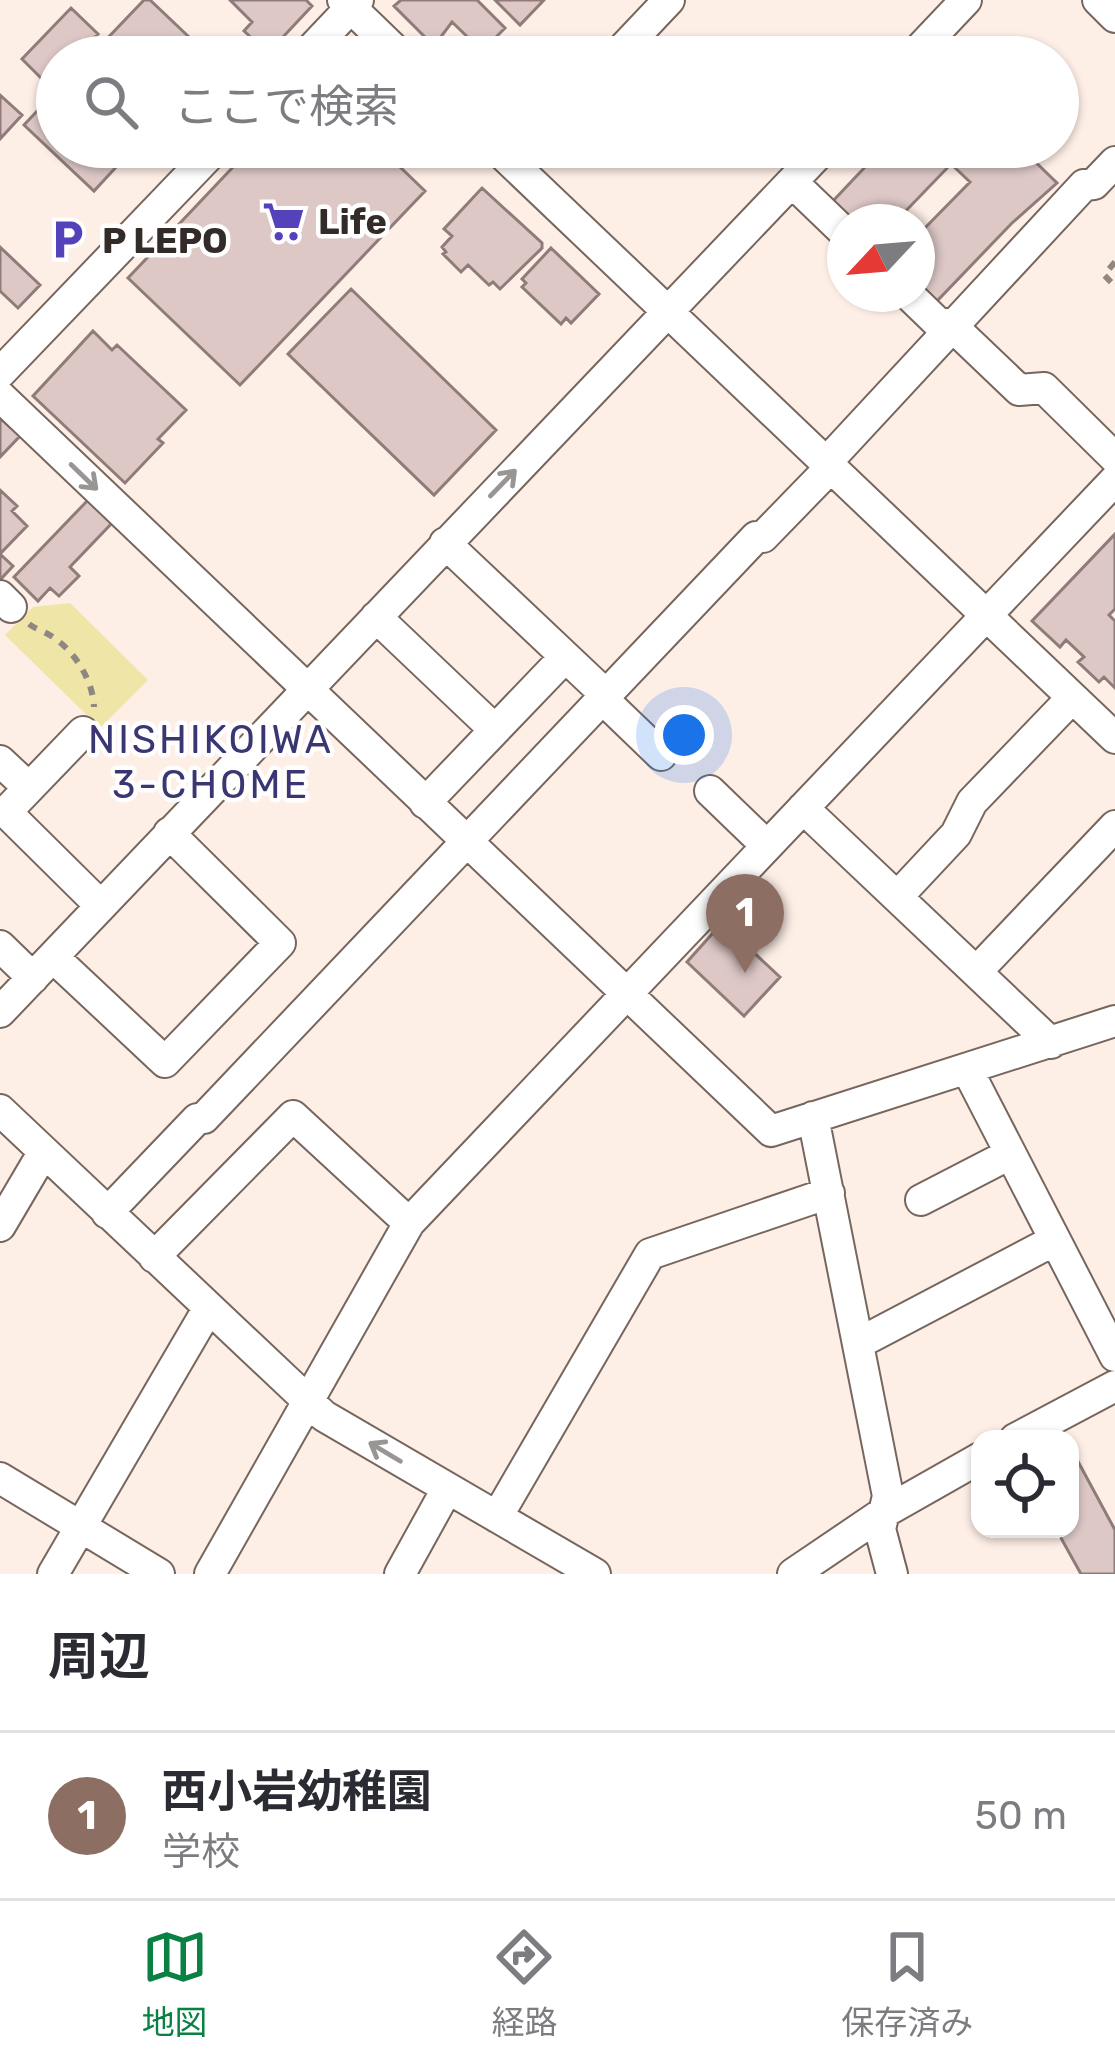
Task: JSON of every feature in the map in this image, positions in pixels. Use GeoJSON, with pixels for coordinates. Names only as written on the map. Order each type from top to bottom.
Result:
{"type":"FeatureCollection","features":[{"type":"Feature","properties":{"kind":"street"},"geometry":{"type":"LineString","coordinates":[[635,36],[669,0]]}},
{"type":"Feature","properties":{"kind":"street"},"geometry":{"type":"LineString","coordinates":[[932,36],[966,0]]}},
{"type":"Feature","properties":{"kind":"street"},"geometry":{"type":"LineString","coordinates":[[1098,0],[1115,16]]}},
{"type":"Feature","properties":{"kind":"street"},"geometry":{"type":"LineString","coordinates":[[322,36],[351,3],[382,36]]}},
{"type":"Feature","properties":{"kind":"street"},"geometry":{"type":"LineString","coordinates":[[106,1213],[197,1119],[204,1118],[756,537],[763,537],[1084,185],[1094,184],[1115,162]]}},
{"type":"Feature","properties":{"kind":"street"},"geometry":{"type":"LineString","coordinates":[[0,373],[197,168]]}},
{"type":"Feature","properties":{"kind":"street"},"geometry":{"type":"LineString","coordinates":[[527,168],[668,311],[834,459],[985,616],[1115,738]]}},
{"type":"Feature","properties":{"kind":"street"},"geometry":{"type":"LineString","coordinates":[[0,1012],[805,168]]}},
{"type":"Feature","properties":{"kind":"street"},"geometry":{"type":"LineString","coordinates":[[791,182],[827,216]]}},
{"type":"Feature","properties":{"kind":"street"},"geometry":{"type":"LineString","coordinates":[[927,312],[937,322],[952,326],[1019,390],[1044,388],[1115,458]]}},
{"type":"Feature","properties":{"kind":"street"},"geometry":{"type":"LineString","coordinates":[[0,397],[771,1131],[1051,1043],[1112,1029]]}},
{"type":"Feature","properties":{"kind":"street"},"geometry":{"type":"LineString","coordinates":[[210,1574],[409,1223],[1115,480]]}},
{"type":"Feature","properties":{"kind":"street"},"geometry":{"type":"LineString","coordinates":[[445,543],[606,695],[608,704],[661,755]]}},
{"type":"Feature","properties":{"kind":"street"},"geometry":{"type":"LineString","coordinates":[[376,617],[495,730]]}},
{"type":"Feature","properties":{"kind":"street"},"geometry":{"type":"LineString","coordinates":[[425,803],[566,657]]}},
{"type":"Feature","properties":{"kind":"street"},"geometry":{"type":"LineString","coordinates":[[897,896],[956,834],[972,802],[1072,698]]}},
{"type":"Feature","properties":{"kind":"street"},"geometry":{"type":"LineString","coordinates":[[83,732],[6,812],[101,906]]}},
{"type":"Feature","properties":{"kind":"street"},"geometry":{"type":"LineString","coordinates":[[0,761],[29,788]]}},
{"type":"Feature","properties":{"kind":"street"},"geometry":{"type":"LineString","coordinates":[[710,791],[767,846]]}},
{"type":"Feature","properties":{"kind":"street"},"geometry":{"type":"LineString","coordinates":[[803,808],[1051,1043]]}},
{"type":"Feature","properties":{"kind":"street"},"geometry":{"type":"LineString","coordinates":[[977,971],[1115,826]]}},
{"type":"Feature","properties":{"kind":"street"},"geometry":{"type":"LineString","coordinates":[[0,946],[43,967],[165,1062],[280,943],[169,833]]}},
{"type":"Feature","properties":{"kind":"street"},"geometry":{"type":"LineString","coordinates":[[968,1071],[1115,1356]]}},
{"type":"Feature","properties":{"kind":"street"},"geometry":{"type":"LineString","coordinates":[[0,1110],[324,1416],[584,1571]]}},
{"type":"Feature","properties":{"kind":"street"},"geometry":{"type":"LineString","coordinates":[[154,1257],[293,1116],[409,1223]]}},
{"type":"Feature","properties":{"kind":"street"},"geometry":{"type":"LineString","coordinates":[[813,1117],[888,1496],[882,1521],[892,1574]]}},
{"type":"Feature","properties":{"kind":"street"},"geometry":{"type":"LineString","coordinates":[[0,1226],[44,1153]]}},
{"type":"Feature","properties":{"kind":"street"},"geometry":{"type":"LineString","coordinates":[[921,1200],[1010,1154]]}},
{"type":"Feature","properties":{"kind":"street"},"geometry":{"type":"LineString","coordinates":[[497,1517],[650,1254],[829,1193]]}},
{"type":"Feature","properties":{"kind":"street"},"geometry":{"type":"LineString","coordinates":[[859,1343],[1055,1240]]}},
{"type":"Feature","properties":{"kind":"street"},"geometry":{"type":"LineString","coordinates":[[52,1574],[208,1309]]}},
{"type":"Feature","properties":{"kind":"street"},"geometry":{"type":"LineString","coordinates":[[1032,1430],[1115,1386]]}},
{"type":"Feature","properties":{"kind":"street"},"geometry":{"type":"LineString","coordinates":[[794,1574],[971,1464]]}},
{"type":"Feature","properties":{"kind":"street"},"geometry":{"type":"LineString","coordinates":[[0,1478],[159,1574]]}},
{"type":"Feature","properties":{"kind":"street"},"geometry":{"type":"LineString","coordinates":[[400,1574],[447,1489]]}},
{"type":"Feature","properties":{"kind":"path"},"geometry":{"type":"LineString","coordinates":[[1115,262],[1104,275],[1115,286]]}},
{"type":"Feature","properties":{"kind":"path"},"geometry":{"type":"LineString","coordinates":[[5,601],[37,631],[48,633],[83,668],[91,684],[94,713],[83,732]]}},
{"type":"Feature","properties":{"kind":"shaded area"},"geometry":{"type":"Polygon","coordinates":[[[70,603],[148,680],[100,728],[5,635],[33,607],[70,603]]]}},
{"type":"Feature","properties":{"kind":"building"},"geometry":{"type":"Polygon","coordinates":[[[144,0],[150,0],[188,36],[110,36],[144,0]]]}},
{"type":"Feature","properties":{"kind":"building"},"geometry":{"type":"Polygon","coordinates":[[[230,0],[306,0],[312,6],[284,36],[249,36],[244,31],[252,22],[230,0]]]}},
{"type":"Feature","properties":{"kind":"building"},"geometry":{"type":"Polygon","coordinates":[[[401,0],[477,0],[505,28],[497,36],[466,36],[452,22],[442,36],[424,36],[394,6],[401,0]]]}},
{"type":"Feature","properties":{"kind":"building"},"geometry":{"type":"Polygon","coordinates":[[[495,0],[544,0],[520,25],[495,0]]]}},
{"type":"Feature","properties":{"kind":"building"},"geometry":{"type":"Polygon","coordinates":[[[71,8],[98,34],[96,36],[44,36],[71,8]]]}},
{"type":"Feature","properties":{"kind":"building"},"geometry":{"type":"Polygon","coordinates":[[[36,44],[36,73],[22,59],[36,44]]]}},
{"type":"Feature","properties":{"kind":"building"},"geometry":{"type":"Polygon","coordinates":[[[0,95],[22,115],[0,139],[0,95]]]}},
{"type":"Feature","properties":{"kind":"building"},"geometry":{"type":"Polygon","coordinates":[[[36,112],[36,136],[24,125],[36,112]]]}},
{"type":"Feature","properties":{"kind":"building"},"geometry":{"type":"Polygon","coordinates":[[[70,168],[115,168],[94,191],[70,168]]]}},
{"type":"Feature","properties":{"kind":"building"},"geometry":{"type":"Polygon","coordinates":[[[232,168],[401,168],[425,191],[240,385],[128,278],[232,168]]]}},
{"type":"Feature","properties":{"kind":"building"},"geometry":{"type":"Polygon","coordinates":[[[864,168],[947,168],[912,204],[833,201],[864,168]]]}},
{"type":"Feature","properties":{"kind":"building"},"geometry":{"type":"Polygon","coordinates":[[[955,168],[1042,168],[1057,183],[937,301],[935,218],[970,182],[955,168]]]}},
{"type":"Feature","properties":{"kind":"building"},"geometry":{"type":"Polygon","coordinates":[[[482,188],[542,243],[500,289],[468,265],[461,272],[443,254],[442,247],[452,236],[444,229],[482,188]]]}},
{"type":"Feature","properties":{"kind":"building"},"geometry":{"type":"Polygon","coordinates":[[[0,247],[40,285],[18,308],[0,291],[0,247]]]}},
{"type":"Feature","properties":{"kind":"building"},"geometry":{"type":"Polygon","coordinates":[[[551,248],[599,294],[571,323],[566,318],[561,324],[522,287],[526,283],[522,279],[551,248]]]}},
{"type":"Feature","properties":{"kind":"building"},"geometry":{"type":"Polygon","coordinates":[[[351,289],[496,430],[434,495],[288,354],[351,289]]]}},
{"type":"Feature","properties":{"kind":"building"},"geometry":{"type":"Polygon","coordinates":[[[93,331],[112,350],[117,345],[186,410],[125,483],[33,396],[93,331]]]}},
{"type":"Feature","properties":{"kind":"building"},"geometry":{"type":"Polygon","coordinates":[[[0,418],[20,436],[0,457],[0,418]]]}},
{"type":"Feature","properties":{"kind":"building"},"geometry":{"type":"Polygon","coordinates":[[[0,490],[17,506],[12,511],[27,526],[0,554],[0,490]]]}},
{"type":"Feature","properties":{"kind":"building"},"geometry":{"type":"Polygon","coordinates":[[[88,500],[112,523],[70,567],[79,576],[59,596],[50,588],[38,601],[14,577],[88,500]]]}},
{"type":"Feature","properties":{"kind":"building"},"geometry":{"type":"Polygon","coordinates":[[[1115,534],[1115,609],[1109,615],[1115,621],[1115,688],[1104,677],[1099,682],[1078,662],[1084,657],[1066,640],[1060,647],[1032,621],[1115,534]]]}},
{"type":"Feature","properties":{"kind":"building"},"geometry":{"type":"Polygon","coordinates":[[[0,554],[13,566],[0,580],[0,554]]]}},
{"type":"Feature","properties":{"kind":"building"},"geometry":{"type":"Polygon","coordinates":[[[722,923],[780,977],[744,1016],[687,962],[722,923]]]}},
{"type":"Feature","properties":{"kind":"building"},"geometry":{"type":"Polygon","coordinates":[[[1079,1463],[1115,1530],[1115,1574],[1081,1574],[1061,1538],[1079,1538],[1079,1463]]]}},
{"type":"Feature","properties":{"kind":"place","name":"Life"},"geometry":{"type":"Point","coordinates":[284,221]}},
{"type":"Feature","properties":{"kind":"place","name":"P LEPO"},"geometry":{"type":"Point","coordinates":[68,240]}},
{"type":"Feature","properties":{"kind":"place","name":"西小岩幼稚園"},"geometry":{"type":"Point","coordinates":[745,973]}},
{"type":"Feature","properties":{"kind":"district","name":"NISHIKOIWA 3-CHOME"},"geometry":{"type":"Point","coordinates":[211,762]}}]}
